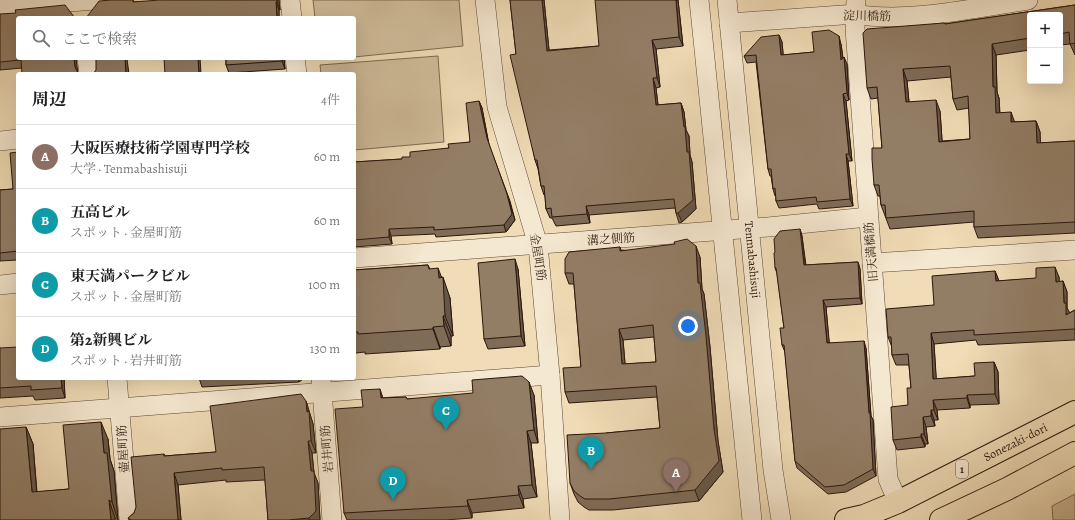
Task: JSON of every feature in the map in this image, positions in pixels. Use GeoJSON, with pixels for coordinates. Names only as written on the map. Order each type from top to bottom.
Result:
{"type":"FeatureCollection","features":[{"type":"Feature","properties":{"kind":"highway","name":"Sonezaki-dori"},"geometry":{"type":"LineString","coordinates":[[846,520],[864,516],[898,502],[1075,412]]}},
{"type":"Feature","properties":{"kind":"highway"},"geometry":{"type":"LineString","coordinates":[[941,520],[1007,489],[1075,453]]}},
{"type":"Feature","properties":{"kind":"street"},"geometry":{"type":"LineString","coordinates":[[290,0],[292,16]]}},
{"type":"Feature","properties":{"kind":"street","name":"金屋町筋"},"geometry":{"type":"LineString","coordinates":[[486,0],[497,107],[538,245],[550,375],[560,520]]}},
{"type":"Feature","properties":{"kind":"street"},"geometry":{"type":"LineString","coordinates":[[699,0],[752,520]]}},
{"type":"Feature","properties":{"kind":"street","name":"Tenmabashisuji"},"geometry":{"type":"LineString","coordinates":[[727,0],[773,470],[781,520]]}},
{"type":"Feature","properties":{"kind":"street","name":"淀川橋筋"},"geometry":{"type":"LineString","coordinates":[[729,23],[856,7],[867,17],[935,14],[1028,0]]}},
{"type":"Feature","properties":{"kind":"street"},"geometry":{"type":"LineString","coordinates":[[0,8],[85,5]]}},
{"type":"Feature","properties":{"kind":"street","name":"旧天満橋筋"},"geometry":{"type":"LineString","coordinates":[[856,7],[855,28],[888,479],[898,502]]}},
{"type":"Feature","properties":{"kind":"street"},"geometry":{"type":"LineString","coordinates":[[87,60],[89,72]]}},
{"type":"Feature","properties":{"kind":"street"},"geometry":{"type":"LineString","coordinates":[[295,60],[297,72]]}},
{"type":"Feature","properties":{"kind":"street"},"geometry":{"type":"LineString","coordinates":[[0,141],[16,139]]}},
{"type":"Feature","properties":{"kind":"street","name":"溝之側筋"},"geometry":{"type":"LineString","coordinates":[[356,258],[749,229],[868,217]]}},
{"type":"Feature","properties":{"kind":"street"},"geometry":{"type":"LineString","coordinates":[[872,263],[1075,250]]}},
{"type":"Feature","properties":{"kind":"street"},"geometry":{"type":"LineString","coordinates":[[0,285],[16,284]]}},
{"type":"Feature","properties":{"kind":"street"},"geometry":{"type":"LineString","coordinates":[[0,417],[120,407],[322,385],[550,375]]}},
{"type":"Feature","properties":{"kind":"street","name":"壷屋町筋"},"geometry":{"type":"LineString","coordinates":[[117,380],[129,520]]}},
{"type":"Feature","properties":{"kind":"street","name":"岩井町筋"},"geometry":{"type":"LineString","coordinates":[[322,385],[332,520]]}},
{"type":"Feature","properties":{"kind":"shaded area"},"geometry":{"type":"Polygon","coordinates":[[[313,0],[459,0],[463,46],[356,57],[356,16],[315,16],[313,0]]]}},
{"type":"Feature","properties":{"kind":"shaded area"},"geometry":{"type":"Polygon","coordinates":[[[438,56],[444,142],[356,150],[356,72],[321,72],[320,65],[438,56]]]}},
{"type":"Feature","properties":{"kind":"shaded area"},"geometry":{"type":"Polygon","coordinates":[[[1075,494],[1075,520],[1053,520],[1052,506],[1075,494]]]}},
{"type":"Feature","properties":{"kind":"building"},"geometry":{"type":"Polygon","coordinates":[[[277,0],[277,16],[88,16],[99,1],[277,0]]]}},
{"type":"Feature","properties":{"kind":"building"},"geometry":{"type":"Polygon","coordinates":[[[510,0],[542,0],[547,51],[599,46],[595,0],[676,0],[679,37],[652,40],[657,78],[653,78],[656,105],[681,103],[687,152],[689,152],[693,200],[678,213],[676,213],[674,199],[586,206],[587,214],[552,217],[551,208],[546,209],[544,186],[541,186],[537,160],[535,160],[510,55],[516,54],[510,0]]]}},
{"type":"Feature","properties":{"kind":"building"},"geometry":{"type":"Polygon","coordinates":[[[65,5],[73,16],[16,16],[16,60],[21,60],[0,62],[0,14],[16,13],[15,10],[65,5]]]}},
{"type":"Feature","properties":{"kind":"building"},"geometry":{"type":"Polygon","coordinates":[[[1075,5],[1075,43],[1070,44],[1069,32],[1063,33],[1063,12],[1027,12],[1075,5]]]}},
{"type":"Feature","properties":{"kind":"building"},"geometry":{"type":"Polygon","coordinates":[[[1027,12],[1027,38],[992,44],[993,87],[995,87],[996,113],[1011,112],[1011,122],[1036,121],[1037,143],[1075,141],[1075,222],[974,227],[974,211],[886,218],[885,205],[881,205],[879,185],[874,185],[872,148],[882,148],[877,87],[867,88],[863,33],[867,29],[944,23],[1027,12]],[[950,66],[903,69],[906,102],[936,100],[939,142],[970,139],[968,96],[953,99],[950,66]]]}},
{"type":"Feature","properties":{"kind":"building"},"geometry":{"type":"Polygon","coordinates":[[[829,30],[839,36],[841,60],[844,57],[847,93],[843,94],[849,154],[846,154],[850,199],[817,202],[816,197],[776,201],[771,169],[768,169],[756,55],[744,56],[761,37],[779,35],[781,55],[814,52],[812,32],[829,30]]]}},
{"type":"Feature","properties":{"kind":"building"},"geometry":{"type":"Polygon","coordinates":[[[21,60],[74,60],[78,72],[22,72],[21,60]]]}},
{"type":"Feature","properties":{"kind":"building"},"geometry":{"type":"Polygon","coordinates":[[[96,60],[125,60],[126,72],[94,72],[96,70],[96,60]]]}},
{"type":"Feature","properties":{"kind":"building"},"geometry":{"type":"Polygon","coordinates":[[[164,60],[198,60],[199,72],[165,72],[164,60]]]}},
{"type":"Feature","properties":{"kind":"building"},"geometry":{"type":"Polygon","coordinates":[[[226,60],[282,60],[282,61],[226,65],[226,60]]]}},
{"type":"Feature","properties":{"kind":"building"},"geometry":{"type":"Polygon","coordinates":[[[479,101],[487,138],[507,194],[512,214],[504,225],[434,230],[434,227],[389,229],[389,237],[356,240],[356,162],[402,159],[402,157],[410,157],[410,152],[449,148],[448,144],[470,142],[466,103],[479,101]]]}},
{"type":"Feature","properties":{"kind":"building"},"geometry":{"type":"Polygon","coordinates":[[[16,152],[16,251],[0,253],[0,190],[13,189],[10,153],[16,152]]]}},
{"type":"Feature","properties":{"kind":"building"},"geometry":{"type":"Polygon","coordinates":[[[800,229],[804,265],[858,262],[860,298],[823,300],[827,343],[864,341],[873,469],[844,485],[825,487],[795,461],[784,345],[782,345],[780,328],[784,328],[775,268],[774,239],[780,231],[800,229]]]}},
{"type":"Feature","properties":{"kind":"building"},"geometry":{"type":"Polygon","coordinates":[[[687,239],[696,246],[698,283],[700,283],[714,429],[719,461],[695,490],[609,499],[585,499],[574,491],[570,483],[567,435],[660,428],[656,386],[565,392],[563,368],[581,367],[573,273],[565,273],[565,259],[569,252],[620,247],[620,251],[675,244],[674,242],[687,239]],[[653,325],[619,329],[622,364],[656,362],[653,325]]]}},
{"type":"Feature","properties":{"kind":"building"},"geometry":{"type":"Polygon","coordinates":[[[515,259],[521,336],[484,339],[478,263],[515,259]]]}},
{"type":"Feature","properties":{"kind":"building"},"geometry":{"type":"Polygon","coordinates":[[[428,265],[429,269],[438,268],[439,278],[443,277],[445,316],[443,316],[444,326],[433,327],[433,329],[358,334],[358,332],[356,332],[356,270],[428,265]]]}},
{"type":"Feature","properties":{"kind":"building"},"geometry":{"type":"Polygon","coordinates":[[[1055,267],[1056,282],[1063,281],[1066,315],[1075,310],[1075,329],[974,335],[974,330],[931,333],[933,379],[975,376],[974,363],[994,362],[995,394],[967,395],[967,398],[933,400],[934,410],[931,410],[931,416],[923,417],[924,434],[921,434],[921,437],[893,440],[891,407],[908,405],[907,388],[911,388],[908,354],[892,355],[891,337],[888,337],[886,309],[934,305],[932,276],[995,271],[996,281],[1036,278],[1036,268],[1055,267]]]}},
{"type":"Feature","properties":{"kind":"building"},"geometry":{"type":"Polygon","coordinates":[[[16,347],[16,380],[61,380],[62,388],[31,390],[31,386],[0,388],[0,348],[16,347]]]}},
{"type":"Feature","properties":{"kind":"building"},"geometry":{"type":"Polygon","coordinates":[[[522,376],[529,382],[534,430],[527,431],[532,485],[518,486],[519,495],[467,500],[468,506],[344,513],[335,409],[363,407],[361,390],[380,389],[381,398],[406,397],[407,399],[473,393],[472,380],[522,376]]]}},
{"type":"Feature","properties":{"kind":"building"},"geometry":{"type":"Polygon","coordinates":[[[301,394],[306,401],[307,412],[309,411],[311,441],[308,441],[311,471],[314,471],[316,511],[309,518],[268,520],[264,467],[222,470],[222,468],[174,473],[178,520],[131,520],[128,518],[134,513],[136,507],[131,457],[216,452],[210,406],[301,394]]]}},
{"type":"Feature","properties":{"kind":"building"},"geometry":{"type":"Polygon","coordinates":[[[101,422],[104,453],[107,453],[112,502],[109,500],[111,520],[0,520],[0,429],[26,427],[32,492],[69,489],[63,425],[101,422]]]}},
{"type":"Feature","properties":{"kind":"place","name":"東天満パークビル"},"geometry":{"type":"Point","coordinates":[446,430]}},
{"type":"Feature","properties":{"kind":"place","name":"五高ビル"},"geometry":{"type":"Point","coordinates":[591,470]}},
{"type":"Feature","properties":{"kind":"place","name":"大阪医療技術学園専門学校"},"geometry":{"type":"Point","coordinates":[676,492]}},
{"type":"Feature","properties":{"kind":"place","name":"第2新興ビル"},"geometry":{"type":"Point","coordinates":[393,500]}}]}
